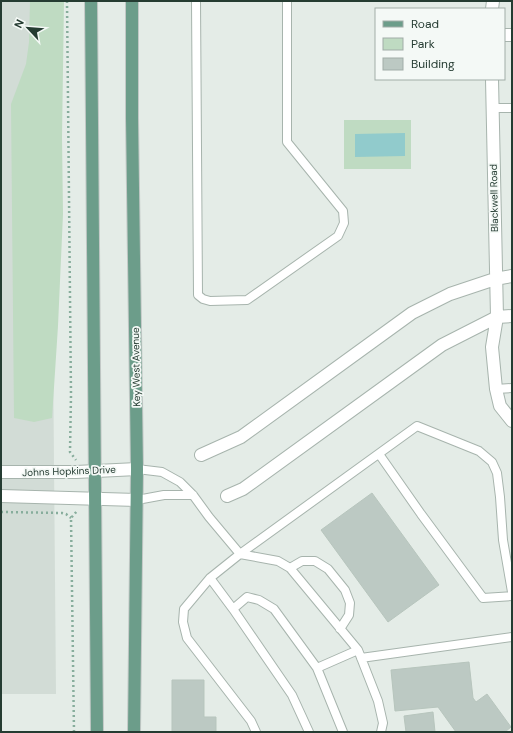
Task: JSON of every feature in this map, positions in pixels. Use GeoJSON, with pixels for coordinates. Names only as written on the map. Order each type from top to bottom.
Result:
{"type":"FeatureCollection","features":[{"type":"Feature","properties":{"kind":"main road"},"geometry":{"type":"LineString","coordinates":[[91,1],[97,732]]}},
{"type":"Feature","properties":{"kind":"main road","name":"Key West Avenue"},"geometry":{"type":"LineString","coordinates":[[132,1],[132,118],[137,469],[135,731]]}},
{"type":"Feature","properties":{"kind":"street","name":"Blackwell Road"},"geometry":{"type":"LineString","coordinates":[[492,80],[497,317],[492,347],[496,389],[500,406],[512,421]]}},
{"type":"Feature","properties":{"kind":"street"},"geometry":{"type":"LineString","coordinates":[[201,455],[241,437],[412,313],[450,294],[496,279],[512,276]]}},
{"type":"Feature","properties":{"kind":"street"},"geometry":{"type":"LineString","coordinates":[[227,496],[243,489],[442,345],[497,317],[512,316]]}},
{"type":"Feature","properties":{"kind":"street","name":"Johns Hopkins Drive"},"geometry":{"type":"LineString","coordinates":[[1,472],[76,472],[137,469]]}},
{"type":"Feature","properties":{"kind":"street"},"geometry":{"type":"LineString","coordinates":[[1,496],[137,500]]}},
{"type":"Feature","properties":{"kind":"lane"},"geometry":{"type":"LineString","coordinates":[[196,1],[198,295],[203,299],[210,301],[247,300],[338,236],[344,223],[343,211],[288,142],[287,1]]}},
{"type":"Feature","properties":{"kind":"lane"},"geometry":{"type":"LineString","coordinates":[[493,108],[512,108]]}},
{"type":"Feature","properties":{"kind":"lane"},"geometry":{"type":"LineString","coordinates":[[496,389],[512,388]]}},
{"type":"Feature","properties":{"kind":"lane"},"geometry":{"type":"LineString","coordinates":[[256,732],[251,721],[187,638],[183,622],[184,609],[210,578],[240,554],[417,426],[479,451],[492,462],[497,473],[503,540],[512,592]]}},
{"type":"Feature","properties":{"kind":"lane"},"geometry":{"type":"LineString","coordinates":[[379,454],[421,514],[484,598],[512,596]]}},
{"type":"Feature","properties":{"kind":"lane"},"geometry":{"type":"LineString","coordinates":[[137,469],[162,472],[180,482],[193,495],[240,554],[278,561],[290,568],[360,654],[378,701],[383,723],[381,732]]}},
{"type":"Feature","properties":{"kind":"lane"},"geometry":{"type":"LineString","coordinates":[[137,500],[164,495],[193,495]]}},
{"type":"Feature","properties":{"kind":"lane"},"geometry":{"type":"LineString","coordinates":[[290,568],[302,561],[315,561],[328,569],[345,590],[350,603],[349,615],[340,628]]}},
{"type":"Feature","properties":{"kind":"lane"},"geometry":{"type":"LineString","coordinates":[[210,578],[292,695],[309,732]]}},
{"type":"Feature","properties":{"kind":"lane"},"geometry":{"type":"LineString","coordinates":[[233,609],[247,597],[259,600],[274,609],[317,668],[343,732]]}},
{"type":"Feature","properties":{"kind":"lane"},"geometry":{"type":"LineString","coordinates":[[317,668],[360,654],[512,637]]}},
{"type":"Feature","properties":{"kind":"path"},"geometry":{"type":"LineString","coordinates":[[67,1],[71,387],[70,452],[76,460],[76,472]]}},
{"type":"Feature","properties":{"kind":"path"},"geometry":{"type":"LineString","coordinates":[[74,732],[71,518],[78,510],[78,499]]}},
{"type":"Feature","properties":{"kind":"path"},"geometry":{"type":"LineString","coordinates":[[1,512],[62,513],[71,518]]}},
{"type":"Feature","properties":{"kind":"shaded area"},"geometry":{"type":"Polygon","coordinates":[[[1,1],[50,1],[56,694],[1,694],[1,1]]]}},
{"type":"Feature","properties":{"kind":"green space"},"geometry":{"type":"Polygon","coordinates":[[[30,1],[64,1],[62,137],[63,214],[52,418],[34,422],[14,418],[11,104],[26,64],[29,42],[30,1]]]}},
{"type":"Feature","properties":{"kind":"green space"},"geometry":{"type":"Polygon","coordinates":[[[344,120],[411,120],[411,169],[344,169],[344,120]]]}},
{"type":"Feature","properties":{"kind":"water"},"geometry":{"type":"Polygon","coordinates":[[[405,133],[405,156],[355,157],[355,134],[405,133]]]}},
{"type":"Feature","properties":{"kind":"building"},"geometry":{"type":"Polygon","coordinates":[[[372,493],[439,585],[388,622],[321,530],[372,493]]]}},
{"type":"Feature","properties":{"kind":"building"},"geometry":{"type":"Polygon","coordinates":[[[469,662],[473,698],[476,702],[487,694],[511,727],[505,732],[456,732],[438,707],[395,711],[391,670],[469,662]]]}},
{"type":"Feature","properties":{"kind":"building"},"geometry":{"type":"Polygon","coordinates":[[[172,680],[204,680],[204,717],[216,717],[216,732],[172,732],[172,680]]]}},
{"type":"Feature","properties":{"kind":"building"},"geometry":{"type":"Polygon","coordinates":[[[433,712],[435,732],[406,732],[404,716],[433,712]]]}}]}
